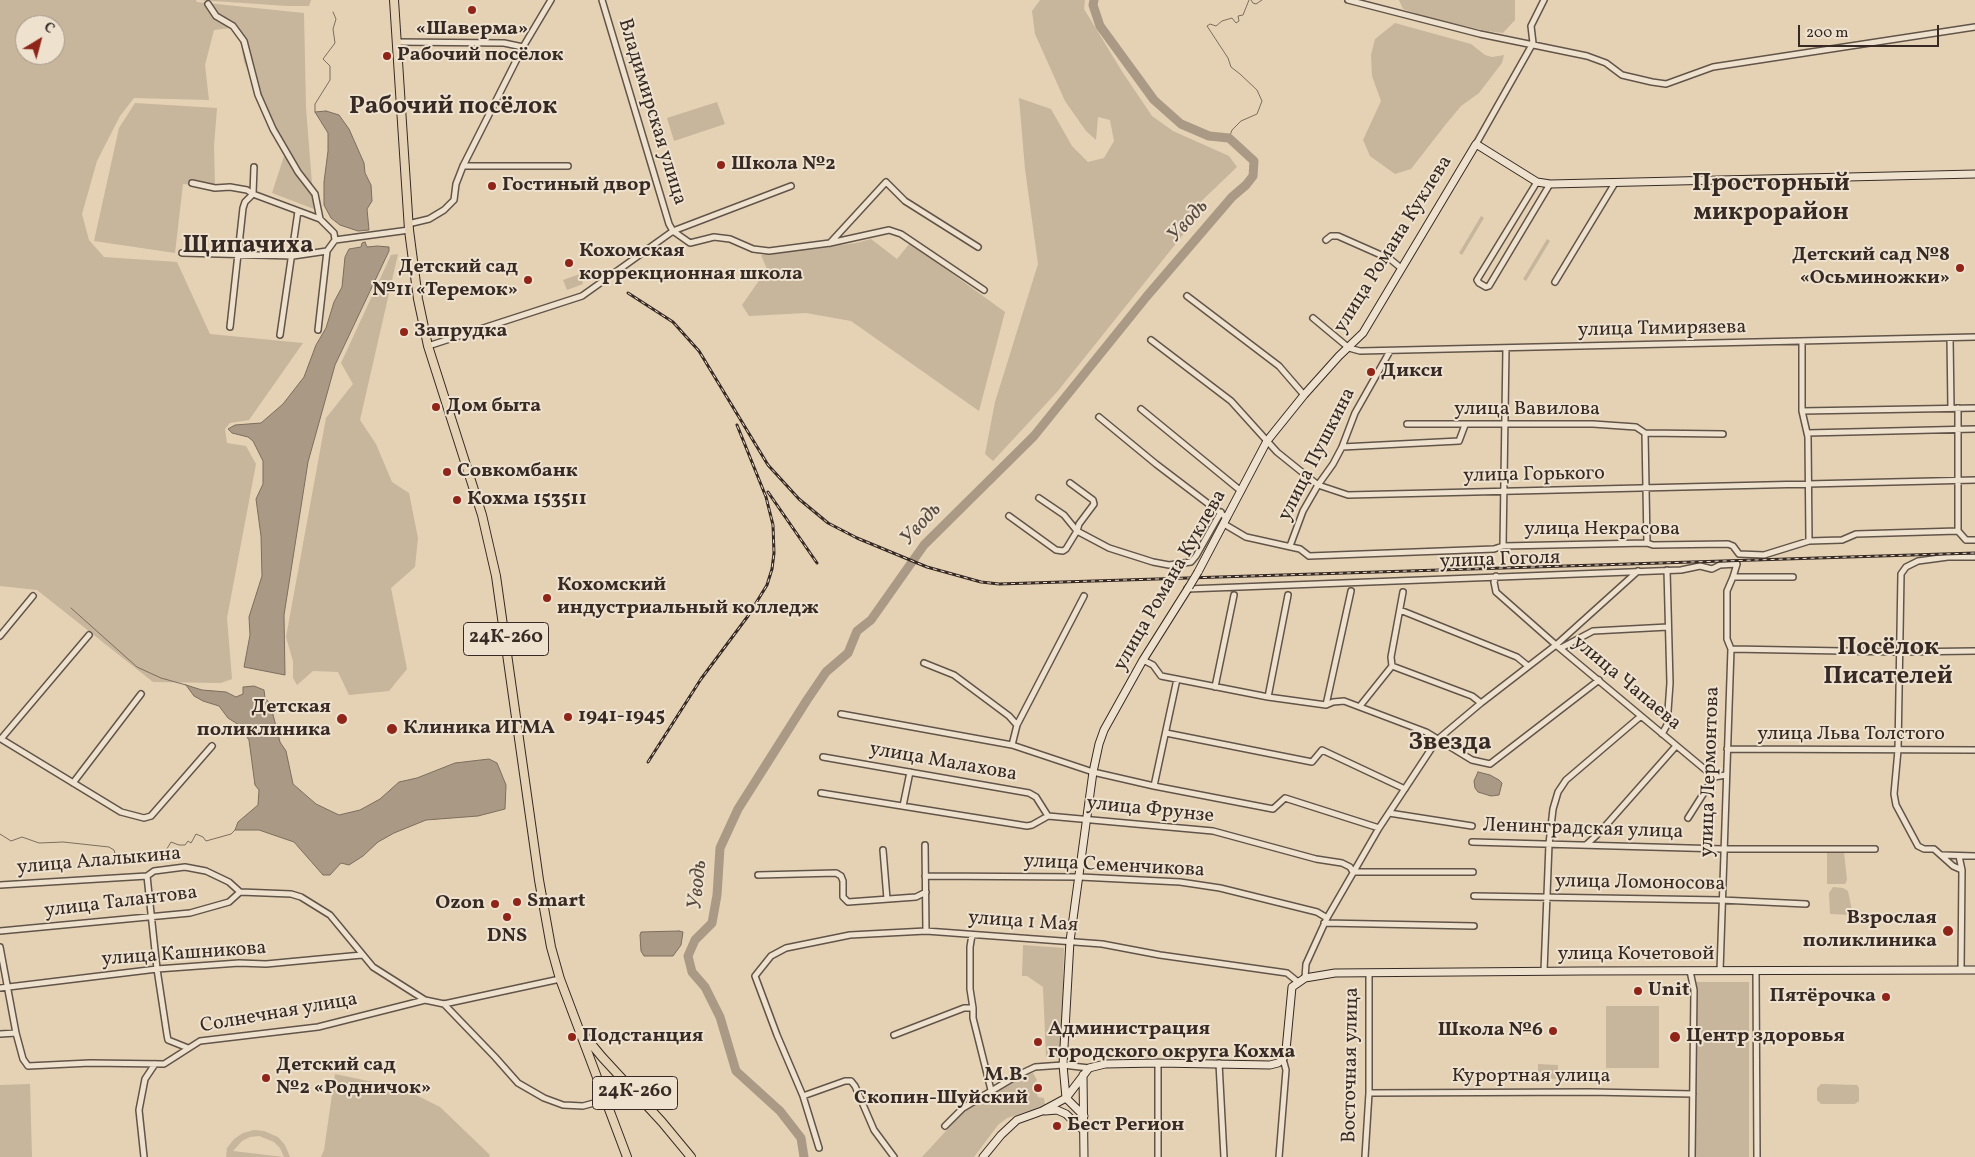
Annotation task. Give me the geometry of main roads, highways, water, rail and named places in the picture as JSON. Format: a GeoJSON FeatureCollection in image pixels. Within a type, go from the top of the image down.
{"type":"FeatureCollection","features":[{"type":"Feature","properties":{"kind":"main road","name":"24К-260"},"geometry":{"type":"LineString","coordinates":[[394,0],[408,227],[418,299],[428,346],[482,516],[490,548],[502,609],[538,880],[560,979],[579,1028],[691,1157]]}},
{"type":"Feature","properties":{"kind":"main road"},"geometry":{"type":"LineString","coordinates":[[579,1028],[627,1157]]}},
{"type":"Feature","properties":{"kind":"main road"},"geometry":{"type":"LineString","coordinates":[[596,1074],[600,1068],[612,1068]]}},
{"type":"Feature","properties":{"kind":"waterway","name":"Уводь"},"geometry":{"type":"LineString","coordinates":[[804,1157],[801,1138],[780,1111],[736,1071],[720,1017],[705,987],[692,972],[688,956],[695,940],[712,923],[717,895],[720,848],[738,809],[807,700],[826,672],[848,653],[857,631],[871,620],[924,545],[1034,436],[1147,296],[1232,197],[1253,176],[1254,161],[1229,138],[1209,136],[1181,124],[1154,100],[1100,26],[1093,5],[1094,0]]}},
{"type":"Feature","properties":{"kind":"waterway"},"geometry":{"type":"LineString","coordinates":[[1229,138],[1232,130],[1241,121],[1257,114],[1262,101],[1257,90],[1231,67],[1228,58],[1207,26],[1210,24],[1216,26],[1222,21],[1232,18],[1236,23],[1239,21],[1238,16],[1243,15],[1249,0]]}},
{"type":"Feature","properties":{"kind":"waterway"},"geometry":{"type":"LineString","coordinates":[[1251,0],[1256,4],[1262,0]]}},
{"type":"Feature","properties":{"kind":"waterway"},"geometry":{"type":"LineString","coordinates":[[315,112],[315,104],[330,80],[330,66],[323,59],[335,43],[333,29],[336,19],[333,12]]}},
{"type":"Feature","properties":{"kind":"waterway"},"geometry":{"type":"LineString","coordinates":[[71,608],[137,667],[161,678],[186,685]]}},
{"type":"Feature","properties":{"kind":"waterway"},"geometry":{"type":"LineString","coordinates":[[0,834],[11,841],[22,837],[39,843],[63,842],[109,847],[114,850],[117,860],[123,863],[136,861],[139,855],[151,851],[156,851],[160,855],[165,852],[171,842],[179,845],[185,845],[188,841],[191,843],[196,834],[203,837],[206,841],[231,834],[235,830]]}},
{"type":"Feature","properties":{"kind":"railway"},"geometry":{"type":"LineString","coordinates":[[628,293],[673,322],[699,351],[768,465],[799,499],[828,523],[857,538],[927,567],[981,582],[999,584],[1975,553]]}},
{"type":"Feature","properties":{"kind":"railway"},"geometry":{"type":"LineString","coordinates":[[648,762],[701,679],[748,616],[767,585],[772,569],[774,553],[773,525],[766,497],[737,425]]}},
{"type":"Feature","properties":{"kind":"railway"},"geometry":{"type":"LineString","coordinates":[[768,492],[817,563]]}},
{"type":"Feature","properties":{"kind":"place","name":"«Шаверма»"},"geometry":{"type":"Point","coordinates":[472,10]}},
{"type":"Feature","properties":{"kind":"place","name":"Рабочий посёлок"},"geometry":{"type":"Point","coordinates":[387,56]}},
{"type":"Feature","properties":{"kind":"place","name":"Школа №2"},"geometry":{"type":"Point","coordinates":[721,165]}},
{"type":"Feature","properties":{"kind":"place","name":"Гостиный двор"},"geometry":{"type":"Point","coordinates":[492,186]}},
{"type":"Feature","properties":{"kind":"place","name":"Кохомская коррекционная школа"},"geometry":{"type":"Point","coordinates":[569,263]}},
{"type":"Feature","properties":{"kind":"place","name":"Детский сад №8 «Осьминожки»"},"geometry":{"type":"Point","coordinates":[1960,268]}},
{"type":"Feature","properties":{"kind":"place","name":"Детский сад №11 «Теремок»"},"geometry":{"type":"Point","coordinates":[528,280]}},
{"type":"Feature","properties":{"kind":"place","name":"Запрудка"},"geometry":{"type":"Point","coordinates":[404,332]}},
{"type":"Feature","properties":{"kind":"place","name":"Дикси"},"geometry":{"type":"Point","coordinates":[1371,372]}},
{"type":"Feature","properties":{"kind":"place","name":"Дом быта"},"geometry":{"type":"Point","coordinates":[436,407]}},
{"type":"Feature","properties":{"kind":"place","name":"Совкомбанк"},"geometry":{"type":"Point","coordinates":[447,472]}},
{"type":"Feature","properties":{"kind":"place","name":"Кохма 153511"},"geometry":{"type":"Point","coordinates":[457,500]}},
{"type":"Feature","properties":{"kind":"place","name":"Кохомский индустриальный колледж"},"geometry":{"type":"Point","coordinates":[547,598]}},
{"type":"Feature","properties":{"kind":"place","name":"1941-1945"},"geometry":{"type":"Point","coordinates":[568,717]}},
{"type":"Feature","properties":{"kind":"place","name":"Детская поликлиника"},"geometry":{"type":"Point","coordinates":[342,719]}},
{"type":"Feature","properties":{"kind":"place","name":"Клиника ИГМА"},"geometry":{"type":"Point","coordinates":[392,729]}},
{"type":"Feature","properties":{"kind":"place","name":"Smart"},"geometry":{"type":"Point","coordinates":[517,902]}},
{"type":"Feature","properties":{"kind":"place","name":"Ozon"},"geometry":{"type":"Point","coordinates":[495,904]}},
{"type":"Feature","properties":{"kind":"place","name":"DNS"},"geometry":{"type":"Point","coordinates":[507,917]}},
{"type":"Feature","properties":{"kind":"place","name":"Взрослая поликлиника"},"geometry":{"type":"Point","coordinates":[1948,931]}},
{"type":"Feature","properties":{"kind":"place","name":"Unit"},"geometry":{"type":"Point","coordinates":[1638,991]}},
{"type":"Feature","properties":{"kind":"place","name":"Пятёрочка"},"geometry":{"type":"Point","coordinates":[1886,997]}},
{"type":"Feature","properties":{"kind":"place","name":"Школа №6"},"geometry":{"type":"Point","coordinates":[1553,1031]}},
{"type":"Feature","properties":{"kind":"place","name":"Подстанция"},"geometry":{"type":"Point","coordinates":[572,1037]}},
{"type":"Feature","properties":{"kind":"place","name":"Центр здоровья"},"geometry":{"type":"Point","coordinates":[1675,1037]}},
{"type":"Feature","properties":{"kind":"place","name":"Администрация городского округа Кохма"},"geometry":{"type":"Point","coordinates":[1038,1042]}},
{"type":"Feature","properties":{"kind":"place","name":"Детский сад №2 «Родничок»"},"geometry":{"type":"Point","coordinates":[266,1078]}},
{"type":"Feature","properties":{"kind":"place","name":"М.В. Скопин-Шуйский"},"geometry":{"type":"Point","coordinates":[1038,1088]}},
{"type":"Feature","properties":{"kind":"place","name":"Бест Регион"},"geometry":{"type":"Point","coordinates":[1057,1126]}},
{"type":"Feature","properties":{"kind":"district","name":"Рабочий посёлок"},"geometry":{"type":"Point","coordinates":[453,108]}},
{"type":"Feature","properties":{"kind":"district","name":"Просторный микрорайон"},"geometry":{"type":"Point","coordinates":[1771,200]}},
{"type":"Feature","properties":{"kind":"district","name":"Щипачиха"},"geometry":{"type":"Point","coordinates":[248,247]}},
{"type":"Feature","properties":{"kind":"district","name":"Посёлок Писателей"},"geometry":{"type":"Point","coordinates":[1888,664]}},
{"type":"Feature","properties":{"kind":"district","name":"Звезда"},"geometry":{"type":"Point","coordinates":[1450,744]}}]}
